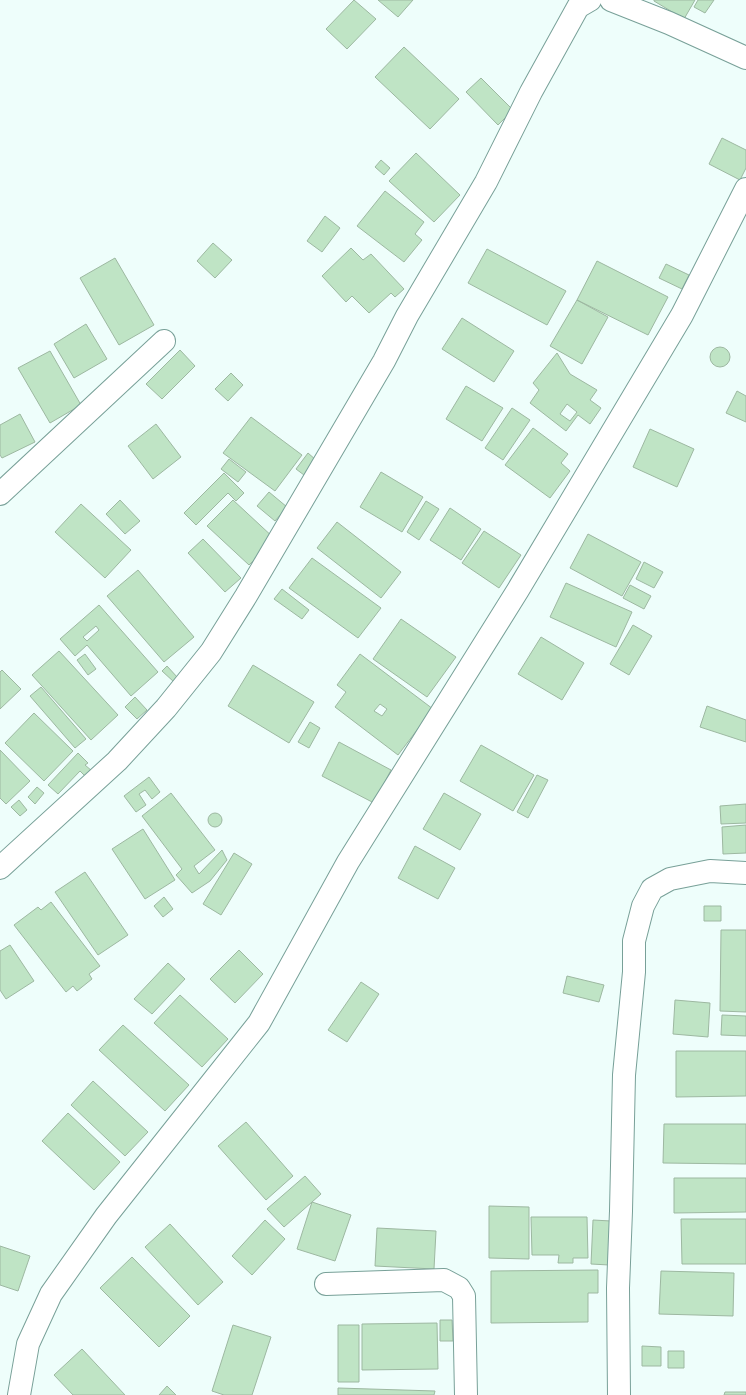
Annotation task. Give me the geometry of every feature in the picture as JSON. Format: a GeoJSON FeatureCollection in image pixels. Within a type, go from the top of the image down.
{"type":"FeatureCollection","features":[{"type":"Feature","properties":{"kind":"street"},"geometry":{"type":"LineString","coordinates":[[0,868],[117,760],[166,708],[211,652],[246,596],[384,361],[407,316],[486,182],[531,92],[578,7],[590,0]]}},
{"type":"Feature","properties":{"kind":"street"},"geometry":{"type":"LineString","coordinates":[[611,0],[669,23],[746,58]]}},
{"type":"Feature","properties":{"kind":"street"},"geometry":{"type":"LineString","coordinates":[[19,1395],[28,1344],[51,1294],[106,1216],[259,1023],[348,862],[518,590],[682,315],[746,188]]}},
{"type":"Feature","properties":{"kind":"street"},"geometry":{"type":"LineString","coordinates":[[0,494],[164,340]]}},
{"type":"Feature","properties":{"kind":"street"},"geometry":{"type":"LineString","coordinates":[[619,1395],[618,1288],[624,1075],[634,972],[634,941],[643,906],[652,889],[670,880],[710,871],[746,873]]}},
{"type":"Feature","properties":{"kind":"street"},"geometry":{"type":"LineString","coordinates":[[326,1284],[444,1280],[460,1288],[464,1296],[466,1395]]}},
{"type":"Feature","properties":{"kind":"building"},"geometry":{"type":"Polygon","coordinates":[[[354,0],[376,19],[347,49],[326,29],[354,0]]]}},
{"type":"Feature","properties":{"kind":"building"},"geometry":{"type":"Polygon","coordinates":[[[378,0],[413,0],[398,17],[378,0]]]}},
{"type":"Feature","properties":{"kind":"building"},"geometry":{"type":"Polygon","coordinates":[[[654,0],[695,0],[684,19],[654,0]]]}},
{"type":"Feature","properties":{"kind":"building"},"geometry":{"type":"Polygon","coordinates":[[[698,0],[714,0],[705,13],[694,7],[698,0]]]}},
{"type":"Feature","properties":{"kind":"building"},"geometry":{"type":"Polygon","coordinates":[[[404,47],[459,99],[430,129],[375,77],[404,47]]]}},
{"type":"Feature","properties":{"kind":"building"},"geometry":{"type":"Polygon","coordinates":[[[481,78],[513,110],[498,125],[466,92],[481,78]]]}},
{"type":"Feature","properties":{"kind":"building"},"geometry":{"type":"Polygon","coordinates":[[[722,138],[746,150],[746,168],[740,180],[709,164],[722,138]]]}},
{"type":"Feature","properties":{"kind":"building"},"geometry":{"type":"Polygon","coordinates":[[[416,153],[460,195],[434,222],[389,181],[416,153]]]}},
{"type":"Feature","properties":{"kind":"building"},"geometry":{"type":"Polygon","coordinates":[[[381,160],[390,168],[384,175],[375,167],[381,160]]]}},
{"type":"Feature","properties":{"kind":"building"},"geometry":{"type":"Polygon","coordinates":[[[385,191],[424,222],[415,234],[422,240],[404,262],[357,226],[385,191]]]}},
{"type":"Feature","properties":{"kind":"building"},"geometry":{"type":"Polygon","coordinates":[[[325,216],[340,228],[322,252],[307,241],[325,216]]]}},
{"type":"Feature","properties":{"kind":"building"},"geometry":{"type":"Polygon","coordinates":[[[213,243],[232,260],[215,278],[197,261],[213,243]]]}},
{"type":"Feature","properties":{"kind":"building"},"geometry":{"type":"Polygon","coordinates":[[[351,248],[363,260],[371,254],[404,289],[395,297],[391,293],[369,313],[352,296],[346,302],[322,276],[351,248]]]}},
{"type":"Feature","properties":{"kind":"building"},"geometry":{"type":"Polygon","coordinates":[[[487,249],[566,291],[547,325],[468,283],[487,249]]]}},
{"type":"Feature","properties":{"kind":"building"},"geometry":{"type":"Polygon","coordinates":[[[115,258],[154,325],[119,345],[80,278],[115,258]]]}},
{"type":"Feature","properties":{"kind":"building"},"geometry":{"type":"Polygon","coordinates":[[[597,261],[668,297],[648,335],[577,300],[597,261]]]}},
{"type":"Feature","properties":{"kind":"building"},"geometry":{"type":"Polygon","coordinates":[[[666,264],[689,275],[682,289],[659,278],[666,264]]]}},
{"type":"Feature","properties":{"kind":"building"},"geometry":{"type":"Polygon","coordinates":[[[577,300],[608,317],[582,364],[550,346],[577,300]]]}},
{"type":"Feature","properties":{"kind":"building"},"geometry":{"type":"Polygon","coordinates":[[[462,318],[514,351],[494,382],[442,349],[462,318]]]}},
{"type":"Feature","properties":{"kind":"building"},"geometry":{"type":"Polygon","coordinates":[[[86,324],[107,359],[74,378],[54,344],[86,324]]]}},
{"type":"Feature","properties":{"kind":"building"},"geometry":{"type":"Polygon","coordinates":[[[720,347],[727,350],[730,357],[727,364],[720,367],[713,364],[710,357],[713,350],[720,347]]]}},
{"type":"Feature","properties":{"kind":"building"},"geometry":{"type":"Polygon","coordinates":[[[180,350],[195,366],[162,399],[146,384],[180,350]]]}},
{"type":"Feature","properties":{"kind":"building"},"geometry":{"type":"Polygon","coordinates":[[[50,351],[81,405],[50,423],[18,368],[50,351]]]}},
{"type":"Feature","properties":{"kind":"building"},"geometry":{"type":"Polygon","coordinates":[[[557,353],[570,374],[597,390],[590,400],[601,408],[590,424],[578,415],[566,431],[530,403],[539,390],[533,383],[557,353]],[[567,404],[560,414],[570,421],[577,412],[567,404]]]}},
{"type":"Feature","properties":{"kind":"building"},"geometry":{"type":"Polygon","coordinates":[[[231,373],[243,385],[228,401],[215,389],[231,373]]]}},
{"type":"Feature","properties":{"kind":"building"},"geometry":{"type":"Polygon","coordinates":[[[466,386],[503,408],[482,441],[446,419],[466,386]]]}},
{"type":"Feature","properties":{"kind":"building"},"geometry":{"type":"Polygon","coordinates":[[[737,391],[746,396],[746,422],[726,413],[737,391]]]}},
{"type":"Feature","properties":{"kind":"building"},"geometry":{"type":"Polygon","coordinates":[[[512,408],[530,420],[503,460],[485,448],[512,408]]]}},
{"type":"Feature","properties":{"kind":"building"},"geometry":{"type":"Polygon","coordinates":[[[20,414],[35,442],[2,458],[0,455],[0,425],[20,414]]]}},
{"type":"Feature","properties":{"kind":"building"},"geometry":{"type":"Polygon","coordinates":[[[251,417],[302,455],[275,491],[223,453],[251,417]]]}},
{"type":"Feature","properties":{"kind":"building"},"geometry":{"type":"Polygon","coordinates":[[[156,424],[181,457],[153,479],[128,446],[156,424]]]}},
{"type":"Feature","properties":{"kind":"building"},"geometry":{"type":"Polygon","coordinates":[[[533,428],[568,454],[561,463],[570,471],[550,498],[505,465],[533,428]]]}},
{"type":"Feature","properties":{"kind":"building"},"geometry":{"type":"Polygon","coordinates":[[[650,429],[694,449],[677,487],[633,467],[650,429]]]}},
{"type":"Feature","properties":{"kind":"building"},"geometry":{"type":"Polygon","coordinates":[[[308,453],[316,460],[304,475],[296,469],[308,453]]]}},
{"type":"Feature","properties":{"kind":"building"},"geometry":{"type":"Polygon","coordinates":[[[229,459],[246,472],[238,482],[221,469],[229,459]]]}},
{"type":"Feature","properties":{"kind":"building"},"geometry":{"type":"Polygon","coordinates":[[[381,472],[423,497],[402,532],[360,507],[381,472]]]}},
{"type":"Feature","properties":{"kind":"building"},"geometry":{"type":"Polygon","coordinates":[[[224,473],[244,493],[236,501],[228,493],[196,525],[184,513],[224,473]]]}},
{"type":"Feature","properties":{"kind":"building"},"geometry":{"type":"Polygon","coordinates":[[[269,492],[287,507],[275,521],[257,506],[269,492]]]}},
{"type":"Feature","properties":{"kind":"building"},"geometry":{"type":"Polygon","coordinates":[[[120,500],[140,521],[125,534],[106,514],[120,500]]]}},
{"type":"Feature","properties":{"kind":"building"},"geometry":{"type":"Polygon","coordinates":[[[233,500],[275,539],[249,565],[207,526],[233,500]]]}},
{"type":"Feature","properties":{"kind":"building"},"geometry":{"type":"Polygon","coordinates":[[[426,501],[439,509],[419,540],[407,532],[426,501]]]}},
{"type":"Feature","properties":{"kind":"building"},"geometry":{"type":"Polygon","coordinates":[[[81,504],[131,550],[105,578],[55,532],[81,504]]]}},
{"type":"Feature","properties":{"kind":"building"},"geometry":{"type":"Polygon","coordinates":[[[450,508],[481,529],[461,560],[430,540],[450,508]]]}},
{"type":"Feature","properties":{"kind":"building"},"geometry":{"type":"Polygon","coordinates":[[[337,522],[401,572],[381,598],[317,548],[337,522]]]}},
{"type":"Feature","properties":{"kind":"building"},"geometry":{"type":"Polygon","coordinates":[[[484,531],[521,555],[499,588],[462,563],[484,531]]]}},
{"type":"Feature","properties":{"kind":"building"},"geometry":{"type":"Polygon","coordinates":[[[588,534],[641,562],[622,596],[570,568],[588,534]]]}},
{"type":"Feature","properties":{"kind":"building"},"geometry":{"type":"Polygon","coordinates":[[[203,539],[241,578],[225,592],[188,553],[203,539]]]}},
{"type":"Feature","properties":{"kind":"building"},"geometry":{"type":"Polygon","coordinates":[[[312,558],[381,608],[358,638],[289,588],[312,558]]]}},
{"type":"Feature","properties":{"kind":"building"},"geometry":{"type":"Polygon","coordinates":[[[644,562],[663,572],[654,588],[636,579],[644,562]]]}},
{"type":"Feature","properties":{"kind":"building"},"geometry":{"type":"Polygon","coordinates":[[[138,570],[194,637],[164,662],[107,596],[138,570]]]}},
{"type":"Feature","properties":{"kind":"building"},"geometry":{"type":"Polygon","coordinates":[[[566,583],[632,612],[616,647],[550,617],[566,583]]]}},
{"type":"Feature","properties":{"kind":"building"},"geometry":{"type":"Polygon","coordinates":[[[630,585],[651,596],[644,609],[623,598],[630,585]]]}},
{"type":"Feature","properties":{"kind":"building"},"geometry":{"type":"Polygon","coordinates":[[[282,589],[309,610],[302,619],[274,599],[282,589]]]}},
{"type":"Feature","properties":{"kind":"building"},"geometry":{"type":"Polygon","coordinates":[[[99,605],[158,672],[131,696],[87,645],[75,656],[60,639],[99,605]],[[96,626],[83,637],[87,641],[99,630],[96,626]]]}},
{"type":"Feature","properties":{"kind":"building"},"geometry":{"type":"Polygon","coordinates":[[[401,619],[456,657],[427,697],[373,659],[401,619]]]}},
{"type":"Feature","properties":{"kind":"building"},"geometry":{"type":"Polygon","coordinates":[[[633,625],[652,636],[629,675],[610,664],[633,625]]]}},
{"type":"Feature","properties":{"kind":"building"},"geometry":{"type":"Polygon","coordinates":[[[541,637],[584,663],[562,700],[518,674],[541,637]]]}},
{"type":"Feature","properties":{"kind":"building"},"geometry":{"type":"Polygon","coordinates":[[[59,651],[118,715],[91,740],[32,675],[59,651]]]}},
{"type":"Feature","properties":{"kind":"building"},"geometry":{"type":"Polygon","coordinates":[[[85,654],[96,669],[88,675],[77,660],[85,654]]]}},
{"type":"Feature","properties":{"kind":"building"},"geometry":{"type":"Polygon","coordinates":[[[360,654],[433,709],[398,755],[335,707],[346,692],[337,685],[360,654]],[[380,704],[374,711],[382,716],[387,709],[380,704]]]}},
{"type":"Feature","properties":{"kind":"building"},"geometry":{"type":"Polygon","coordinates":[[[253,665],[314,702],[289,743],[228,706],[253,665]]]}},
{"type":"Feature","properties":{"kind":"building"},"geometry":{"type":"Polygon","coordinates":[[[167,666],[178,678],[174,682],[162,671],[167,666]]]}},
{"type":"Feature","properties":{"kind":"building"},"geometry":{"type":"Polygon","coordinates":[[[2,670],[21,689],[0,709],[0,672],[2,670]]]}},
{"type":"Feature","properties":{"kind":"building"},"geometry":{"type":"Polygon","coordinates":[[[41,687],[86,739],[75,748],[30,696],[41,687]]]}},
{"type":"Feature","properties":{"kind":"building"},"geometry":{"type":"Polygon","coordinates":[[[135,697],[147,710],[137,719],[125,707],[135,697]]]}},
{"type":"Feature","properties":{"kind":"building"},"geometry":{"type":"Polygon","coordinates":[[[707,706],[746,720],[746,742],[700,727],[707,706]]]}},
{"type":"Feature","properties":{"kind":"building"},"geometry":{"type":"Polygon","coordinates":[[[34,713],[73,751],[44,781],[5,743],[34,713]]]}},
{"type":"Feature","properties":{"kind":"building"},"geometry":{"type":"Polygon","coordinates":[[[310,722],[320,728],[309,748],[298,742],[310,722]]]}},
{"type":"Feature","properties":{"kind":"building"},"geometry":{"type":"Polygon","coordinates":[[[339,742],[391,770],[374,803],[322,776],[339,742]]]}},
{"type":"Feature","properties":{"kind":"building"},"geometry":{"type":"Polygon","coordinates":[[[481,745],[534,775],[513,811],[460,781],[481,745]]]}},
{"type":"Feature","properties":{"kind":"building"},"geometry":{"type":"Polygon","coordinates":[[[0,750],[30,781],[6,804],[0,798],[0,750]]]}},
{"type":"Feature","properties":{"kind":"building"},"geometry":{"type":"Polygon","coordinates":[[[78,753],[88,763],[85,765],[92,771],[86,777],[80,771],[58,794],[48,785],[78,753]]]}},
{"type":"Feature","properties":{"kind":"building"},"geometry":{"type":"Polygon","coordinates":[[[537,775],[548,780],[528,818],[517,812],[537,775]]]}},
{"type":"Feature","properties":{"kind":"building"},"geometry":{"type":"Polygon","coordinates":[[[149,777],[160,792],[152,799],[145,790],[139,794],[146,805],[136,812],[124,796],[149,777]]]}},
{"type":"Feature","properties":{"kind":"building"},"geometry":{"type":"Polygon","coordinates":[[[37,787],[44,793],[35,804],[28,797],[37,787]]]}},
{"type":"Feature","properties":{"kind":"building"},"geometry":{"type":"Polygon","coordinates":[[[171,793],[215,850],[194,866],[199,874],[222,850],[227,860],[210,881],[192,893],[176,875],[182,869],[142,816],[171,793]]]}},
{"type":"Feature","properties":{"kind":"building"},"geometry":{"type":"Polygon","coordinates":[[[444,793],[481,814],[460,850],[423,829],[444,793]]]}},
{"type":"Feature","properties":{"kind":"building"},"geometry":{"type":"Polygon","coordinates":[[[19,800],[27,810],[20,816],[11,807],[19,800]]]}},
{"type":"Feature","properties":{"kind":"building"},"geometry":{"type":"Polygon","coordinates":[[[746,804],[746,823],[721,824],[720,806],[746,804]]]}},
{"type":"Feature","properties":{"kind":"building"},"geometry":{"type":"Polygon","coordinates":[[[215,813],[220,815],[222,820],[220,825],[215,827],[210,825],[208,820],[210,815],[215,813]]]}},
{"type":"Feature","properties":{"kind":"building"},"geometry":{"type":"Polygon","coordinates":[[[746,825],[746,853],[723,854],[722,827],[746,825]]]}},
{"type":"Feature","properties":{"kind":"building"},"geometry":{"type":"Polygon","coordinates":[[[143,829],[175,880],[145,899],[112,849],[143,829]]]}},
{"type":"Feature","properties":{"kind":"building"},"geometry":{"type":"Polygon","coordinates":[[[415,846],[455,868],[438,899],[398,878],[415,846]]]}},
{"type":"Feature","properties":{"kind":"building"},"geometry":{"type":"Polygon","coordinates":[[[234,853],[252,864],[221,915],[203,904],[234,853]]]}},
{"type":"Feature","properties":{"kind":"building"},"geometry":{"type":"Polygon","coordinates":[[[85,872],[128,935],[98,955],[55,892],[85,872]]]}},
{"type":"Feature","properties":{"kind":"building"},"geometry":{"type":"Polygon","coordinates":[[[164,897],[173,909],[163,917],[154,906],[164,897]]]}},
{"type":"Feature","properties":{"kind":"building"},"geometry":{"type":"Polygon","coordinates":[[[51,902],[100,966],[89,974],[92,979],[77,991],[73,986],[66,992],[14,925],[38,907],[41,910],[51,902]]]}},
{"type":"Feature","properties":{"kind":"building"},"geometry":{"type":"Polygon","coordinates":[[[704,906],[721,906],[721,921],[704,921],[704,906]]]}},
{"type":"Feature","properties":{"kind":"building"},"geometry":{"type":"Polygon","coordinates":[[[721,930],[746,930],[746,1012],[720,1011],[721,930]]]}},
{"type":"Feature","properties":{"kind":"building"},"geometry":{"type":"Polygon","coordinates":[[[10,945],[34,981],[6,999],[0,990],[0,951],[10,945]]]}},
{"type":"Feature","properties":{"kind":"building"},"geometry":{"type":"Polygon","coordinates":[[[239,950],[263,974],[235,1003],[210,979],[239,950]]]}},
{"type":"Feature","properties":{"kind":"building"},"geometry":{"type":"Polygon","coordinates":[[[168,963],[185,979],[152,1014],[134,999],[168,963]]]}},
{"type":"Feature","properties":{"kind":"building"},"geometry":{"type":"Polygon","coordinates":[[[567,976],[604,985],[599,1002],[563,993],[567,976]]]}},
{"type":"Feature","properties":{"kind":"building"},"geometry":{"type":"Polygon","coordinates":[[[361,982],[379,994],[347,1042],[328,1030],[361,982]]]}},
{"type":"Feature","properties":{"kind":"building"},"geometry":{"type":"Polygon","coordinates":[[[180,995],[228,1039],[202,1067],[154,1023],[180,995]]]}},
{"type":"Feature","properties":{"kind":"building"},"geometry":{"type":"Polygon","coordinates":[[[675,1000],[710,1003],[708,1037],[673,1034],[675,1000]]]}},
{"type":"Feature","properties":{"kind":"building"},"geometry":{"type":"Polygon","coordinates":[[[722,1015],[746,1016],[746,1036],[721,1035],[722,1015]]]}},
{"type":"Feature","properties":{"kind":"building"},"geometry":{"type":"Polygon","coordinates":[[[123,1025],[189,1085],[165,1111],[99,1050],[123,1025]]]}},
{"type":"Feature","properties":{"kind":"building"},"geometry":{"type":"Polygon","coordinates":[[[676,1051],[746,1051],[746,1096],[676,1097],[676,1051]]]}},
{"type":"Feature","properties":{"kind":"building"},"geometry":{"type":"Polygon","coordinates":[[[93,1081],[148,1132],[125,1156],[71,1105],[93,1081]]]}},
{"type":"Feature","properties":{"kind":"building"},"geometry":{"type":"Polygon","coordinates":[[[68,1113],[120,1162],[94,1190],[42,1141],[68,1113]]]}},
{"type":"Feature","properties":{"kind":"building"},"geometry":{"type":"Polygon","coordinates":[[[246,1122],[293,1176],[266,1200],[218,1146],[246,1122]]]}},
{"type":"Feature","properties":{"kind":"building"},"geometry":{"type":"Polygon","coordinates":[[[664,1124],[746,1124],[746,1164],[663,1163],[664,1124]]]}},
{"type":"Feature","properties":{"kind":"building"},"geometry":{"type":"Polygon","coordinates":[[[305,1176],[321,1194],[284,1227],[267,1209],[305,1176]]]}},
{"type":"Feature","properties":{"kind":"building"},"geometry":{"type":"Polygon","coordinates":[[[674,1178],[746,1178],[746,1212],[674,1213],[674,1178]]]}},
{"type":"Feature","properties":{"kind":"building"},"geometry":{"type":"Polygon","coordinates":[[[312,1202],[351,1215],[335,1261],[297,1249],[312,1202]]]}},
{"type":"Feature","properties":{"kind":"building"},"geometry":{"type":"Polygon","coordinates":[[[489,1206],[529,1207],[529,1259],[489,1258],[489,1206]]]}},
{"type":"Feature","properties":{"kind":"building"},"geometry":{"type":"Polygon","coordinates":[[[531,1217],[587,1217],[588,1258],[573,1258],[573,1263],[558,1263],[559,1255],[532,1255],[531,1217]]]}},
{"type":"Feature","properties":{"kind":"building"},"geometry":{"type":"Polygon","coordinates":[[[681,1219],[746,1219],[746,1264],[682,1264],[681,1219]]]}},
{"type":"Feature","properties":{"kind":"building"},"geometry":{"type":"Polygon","coordinates":[[[265,1220],[285,1239],[252,1275],[232,1256],[265,1220]]]}},
{"type":"Feature","properties":{"kind":"building"},"geometry":{"type":"Polygon","coordinates":[[[593,1220],[611,1221],[609,1265],[591,1264],[593,1220]]]}},
{"type":"Feature","properties":{"kind":"building"},"geometry":{"type":"Polygon","coordinates":[[[170,1224],[223,1282],[198,1305],[145,1247],[170,1224]]]}},
{"type":"Feature","properties":{"kind":"building"},"geometry":{"type":"Polygon","coordinates":[[[377,1228],[436,1231],[434,1269],[375,1266],[377,1228]]]}},
{"type":"Feature","properties":{"kind":"building"},"geometry":{"type":"Polygon","coordinates":[[[0,1246],[30,1256],[18,1291],[0,1285],[0,1246]]]}},
{"type":"Feature","properties":{"kind":"building"},"geometry":{"type":"Polygon","coordinates":[[[132,1257],[190,1316],[159,1347],[100,1288],[132,1257]]]}},
{"type":"Feature","properties":{"kind":"building"},"geometry":{"type":"Polygon","coordinates":[[[598,1270],[598,1293],[588,1293],[588,1322],[491,1323],[491,1271],[598,1270]]]}},
{"type":"Feature","properties":{"kind":"building"},"geometry":{"type":"Polygon","coordinates":[[[661,1271],[734,1273],[733,1316],[659,1314],[661,1271]]]}},
{"type":"Feature","properties":{"kind":"building"},"geometry":{"type":"Polygon","coordinates":[[[440,1320],[452,1320],[453,1341],[440,1341],[440,1320]]]}},
{"type":"Feature","properties":{"kind":"building"},"geometry":{"type":"Polygon","coordinates":[[[437,1323],[438,1369],[362,1370],[362,1324],[437,1323]]]}},
{"type":"Feature","properties":{"kind":"building"},"geometry":{"type":"Polygon","coordinates":[[[233,1325],[271,1337],[252,1395],[224,1395],[212,1391],[233,1325]]]}},
{"type":"Feature","properties":{"kind":"building"},"geometry":{"type":"Polygon","coordinates":[[[338,1325],[359,1325],[359,1382],[338,1382],[338,1325]]]}},
{"type":"Feature","properties":{"kind":"building"},"geometry":{"type":"Polygon","coordinates":[[[642,1346],[661,1347],[661,1366],[642,1366],[642,1346]]]}},
{"type":"Feature","properties":{"kind":"building"},"geometry":{"type":"Polygon","coordinates":[[[82,1349],[125,1395],[73,1395],[54,1375],[82,1349]]]}},
{"type":"Feature","properties":{"kind":"building"},"geometry":{"type":"Polygon","coordinates":[[[668,1351],[684,1351],[684,1368],[668,1368],[668,1351]]]}},
{"type":"Feature","properties":{"kind":"building"},"geometry":{"type":"Polygon","coordinates":[[[167,1386],[176,1395],[159,1395],[167,1386]]]}},
{"type":"Feature","properties":{"kind":"building"},"geometry":{"type":"Polygon","coordinates":[[[338,1388],[435,1391],[434,1395],[338,1395],[338,1388]]]}},
{"type":"Feature","properties":{"kind":"building"},"geometry":{"type":"Polygon","coordinates":[[[725,1392],[746,1392],[746,1395],[724,1395],[725,1392]]]}}]}
